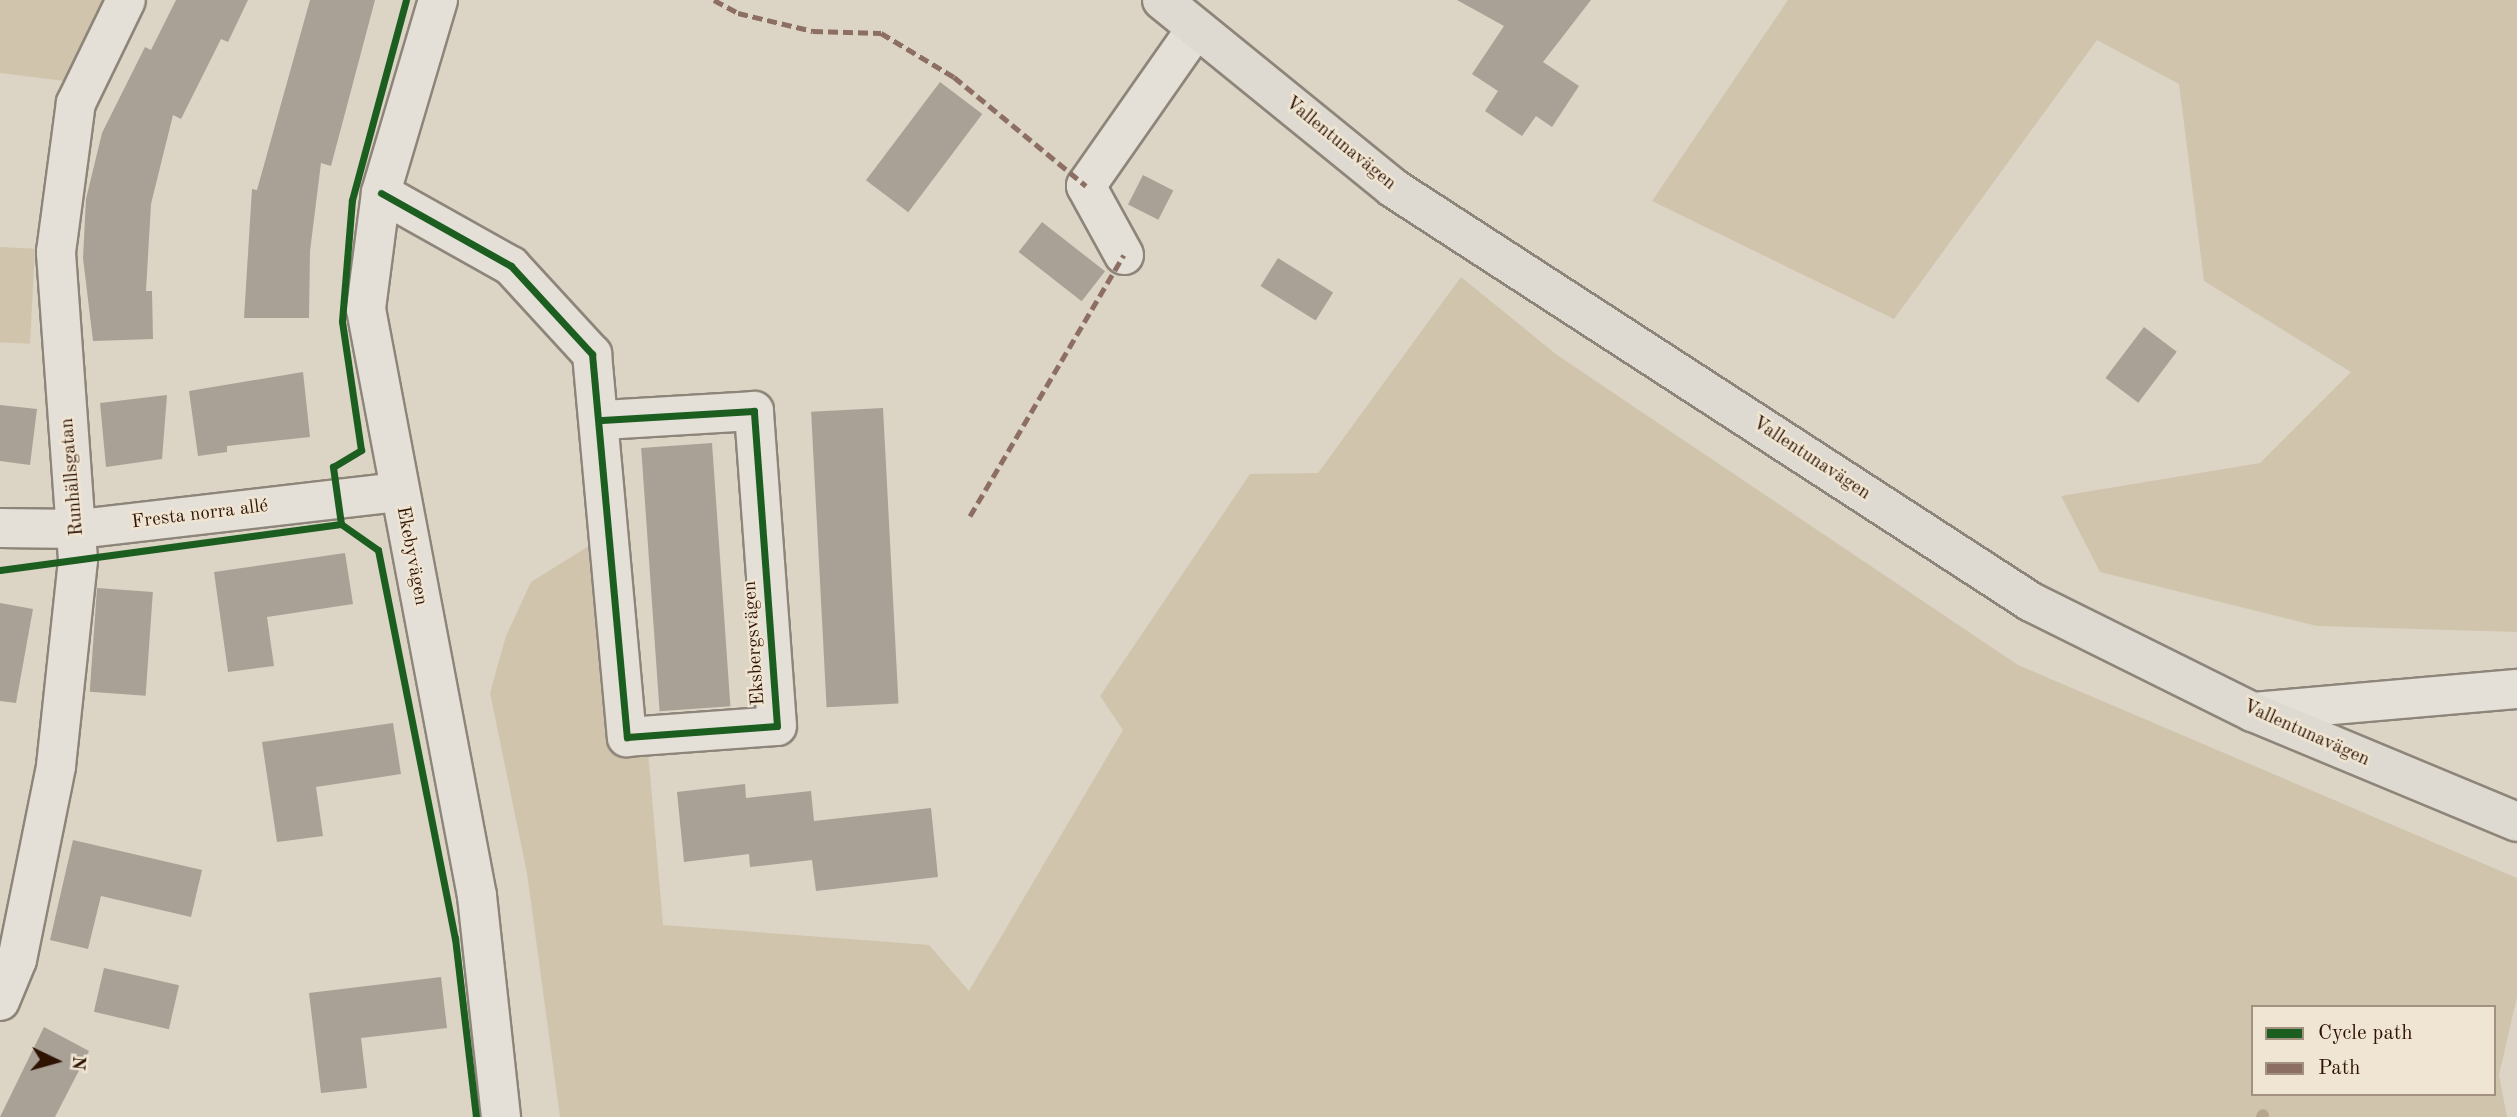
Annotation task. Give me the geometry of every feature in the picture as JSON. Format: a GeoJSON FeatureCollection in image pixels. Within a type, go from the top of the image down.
{"type":"FeatureCollection","features":[{"type":"Feature","properties":{"kind":"main road","name":"Vallentunavägen"},"geometry":{"type":"LineString","coordinates":[[1162,0],[1393,188],[2031,602],[2253,712],[2517,822]]}},
{"type":"Feature","properties":{"kind":"street","name":"Runhällsgatan"},"geometry":{"type":"LineString","coordinates":[[0,1001],[17,960],[56,766],[79,529],[56,253],[76,103],[126,0]]}},
{"type":"Feature","properties":{"kind":"street","name":"Ekebyvägen"},"geometry":{"type":"LineString","coordinates":[[438,0],[381,193],[366,309],[477,895],[501,1117]]}},
{"type":"Feature","properties":{"kind":"street"},"geometry":{"type":"LineString","coordinates":[[1124,256],[1086,186],[1196,29]]}},
{"type":"Feature","properties":{"kind":"street","name":"Eksbergsvägen"},"geometry":{"type":"LineString","coordinates":[[381,193],[511,266],[592,354],[601,420],[627,737],[777,726],[754,411],[601,420]]}},
{"type":"Feature","properties":{"kind":"street","name":"Fresta norra allé"},"geometry":{"type":"LineString","coordinates":[[0,528],[79,529],[399,492]]}},
{"type":"Feature","properties":{"kind":"street"},"geometry":{"type":"LineString","coordinates":[[2253,712],[2484,696],[2517,689]]}},
{"type":"Feature","properties":{"kind":"shaded area"},"geometry":{"type":"Polygon","coordinates":[[[0,0],[116,0],[65,81],[0,73],[0,0]]]}},
{"type":"Feature","properties":{"kind":"shaded area"},"geometry":{"type":"Polygon","coordinates":[[[1788,0],[2517,0],[2517,632],[2317,626],[2100,572],[2061,496],[2260,463],[2351,372],[2204,281],[2179,84],[2097,40],[1894,319],[1652,201],[1788,0]]]}},
{"type":"Feature","properties":{"kind":"shaded area"},"geometry":{"type":"Polygon","coordinates":[[[0,247],[35,249],[30,344],[0,342],[0,247]]]}},
{"type":"Feature","properties":{"kind":"shaded area"},"geometry":{"type":"Polygon","coordinates":[[[1461,277],[1557,355],[2018,665],[2517,878],[2517,997],[2499,1075],[2507,1117],[560,1117],[527,873],[490,693],[506,636],[531,582],[592,544],[613,753],[648,751],[663,925],[929,945],[969,991],[1123,730],[1100,696],[1250,474],[1318,473],[1461,277]]]}},
{"type":"Feature","properties":{"kind":"building"},"geometry":{"type":"Polygon","coordinates":[[[176,0],[248,0],[228,42],[221,39],[181,119],[173,115],[151,204],[146,291],[152,291],[153,339],[93,341],[83,258],[86,199],[102,133],[145,47],[151,50],[176,0]]]}},
{"type":"Feature","properties":{"kind":"building"},"geometry":{"type":"Polygon","coordinates":[[[310,0],[375,0],[331,166],[321,163],[310,251],[309,318],[244,318],[252,189],[257,190],[310,0]]]}},
{"type":"Feature","properties":{"kind":"building"},"geometry":{"type":"Polygon","coordinates":[[[1457,0],[1591,0],[1543,62],[1579,86],[1552,127],[1536,116],[1522,136],[1485,111],[1498,91],[1472,74],[1504,26],[1457,0]]]}},
{"type":"Feature","properties":{"kind":"building"},"geometry":{"type":"Polygon","coordinates":[[[940,82],[982,114],[908,212],[866,180],[940,82]]]}},
{"type":"Feature","properties":{"kind":"building"},"geometry":{"type":"Polygon","coordinates":[[[1143,175],[1173,190],[1158,220],[1128,204],[1143,175]]]}},
{"type":"Feature","properties":{"kind":"building"},"geometry":{"type":"Polygon","coordinates":[[[1042,222],[1105,271],[1082,301],[1019,252],[1042,222]]]}},
{"type":"Feature","properties":{"kind":"building"},"geometry":{"type":"Polygon","coordinates":[[[1278,258],[1333,292],[1316,320],[1261,286],[1278,258]]]}},
{"type":"Feature","properties":{"kind":"building"},"geometry":{"type":"Polygon","coordinates":[[[2144,327],[2177,352],[2138,403],[2105,378],[2144,327]]]}},
{"type":"Feature","properties":{"kind":"building"},"geometry":{"type":"Polygon","coordinates":[[[303,372],[310,437],[227,446],[227,452],[198,456],[189,391],[303,372]]]}},
{"type":"Feature","properties":{"kind":"building"},"geometry":{"type":"Polygon","coordinates":[[[167,395],[162,459],[106,467],[100,403],[167,395]]]}},
{"type":"Feature","properties":{"kind":"building"},"geometry":{"type":"Polygon","coordinates":[[[0,405],[37,409],[30,465],[0,461],[0,405]]]}},
{"type":"Feature","properties":{"kind":"building"},"geometry":{"type":"Polygon","coordinates":[[[883,408],[898,704],[827,707],[811,412],[883,408]]]}},
{"type":"Feature","properties":{"kind":"building"},"geometry":{"type":"Polygon","coordinates":[[[712,443],[730,706],[660,711],[641,448],[712,443]]]}},
{"type":"Feature","properties":{"kind":"building"},"geometry":{"type":"Polygon","coordinates":[[[345,553],[353,604],[267,617],[274,666],[228,672],[214,572],[345,553]]]}},
{"type":"Feature","properties":{"kind":"building"},"geometry":{"type":"Polygon","coordinates":[[[97,588],[153,592],[146,696],[90,692],[97,588]]]}},
{"type":"Feature","properties":{"kind":"building"},"geometry":{"type":"Polygon","coordinates":[[[0,603],[33,609],[16,703],[0,701],[0,603]]]}},
{"type":"Feature","properties":{"kind":"building"},"geometry":{"type":"Polygon","coordinates":[[[393,723],[401,774],[316,787],[323,836],[277,842],[262,742],[393,723]]]}},
{"type":"Feature","properties":{"kind":"building"},"geometry":{"type":"Polygon","coordinates":[[[745,784],[746,798],[811,791],[814,821],[931,808],[938,877],[816,891],[812,860],[750,867],[749,854],[684,862],[677,792],[745,784]]]}},
{"type":"Feature","properties":{"kind":"building"},"geometry":{"type":"Polygon","coordinates":[[[73,840],[202,870],[191,917],[101,896],[88,949],[50,940],[73,840]]]}},
{"type":"Feature","properties":{"kind":"building"},"geometry":{"type":"Polygon","coordinates":[[[104,968],[179,985],[169,1029],[94,1012],[104,968]]]}},
{"type":"Feature","properties":{"kind":"building"},"geometry":{"type":"Polygon","coordinates":[[[441,977],[447,1028],[361,1038],[367,1088],[321,1093],[309,993],[441,977]]]}},
{"type":"Feature","properties":{"kind":"building"},"geometry":{"type":"Polygon","coordinates":[[[44,1027],[89,1051],[55,1117],[0,1117],[44,1027]]]}},
{"type":"Feature","properties":{"kind":"marked path"},"geometry":{"type":"LineString","coordinates":[[714,0],[738,13],[813,31],[881,33],[954,77],[1086,186]]}},
{"type":"Feature","properties":{"kind":"marked path"},"geometry":{"type":"LineString","coordinates":[[970,516],[1124,255]]}},
{"type":"Feature","properties":{"kind":"cycle path"},"geometry":{"type":"LineString","coordinates":[[341,524],[333,467],[361,450],[342,321],[352,200],[406,0]]}},
{"type":"Feature","properties":{"kind":"cycle path"},"geometry":{"type":"LineString","coordinates":[[381,193],[511,266],[592,354],[627,737],[777,726],[754,411],[601,420]]}},
{"type":"Feature","properties":{"kind":"cycle path"},"geometry":{"type":"LineString","coordinates":[[0,570],[341,524],[378,550],[455,938],[476,1117]]}}]}
